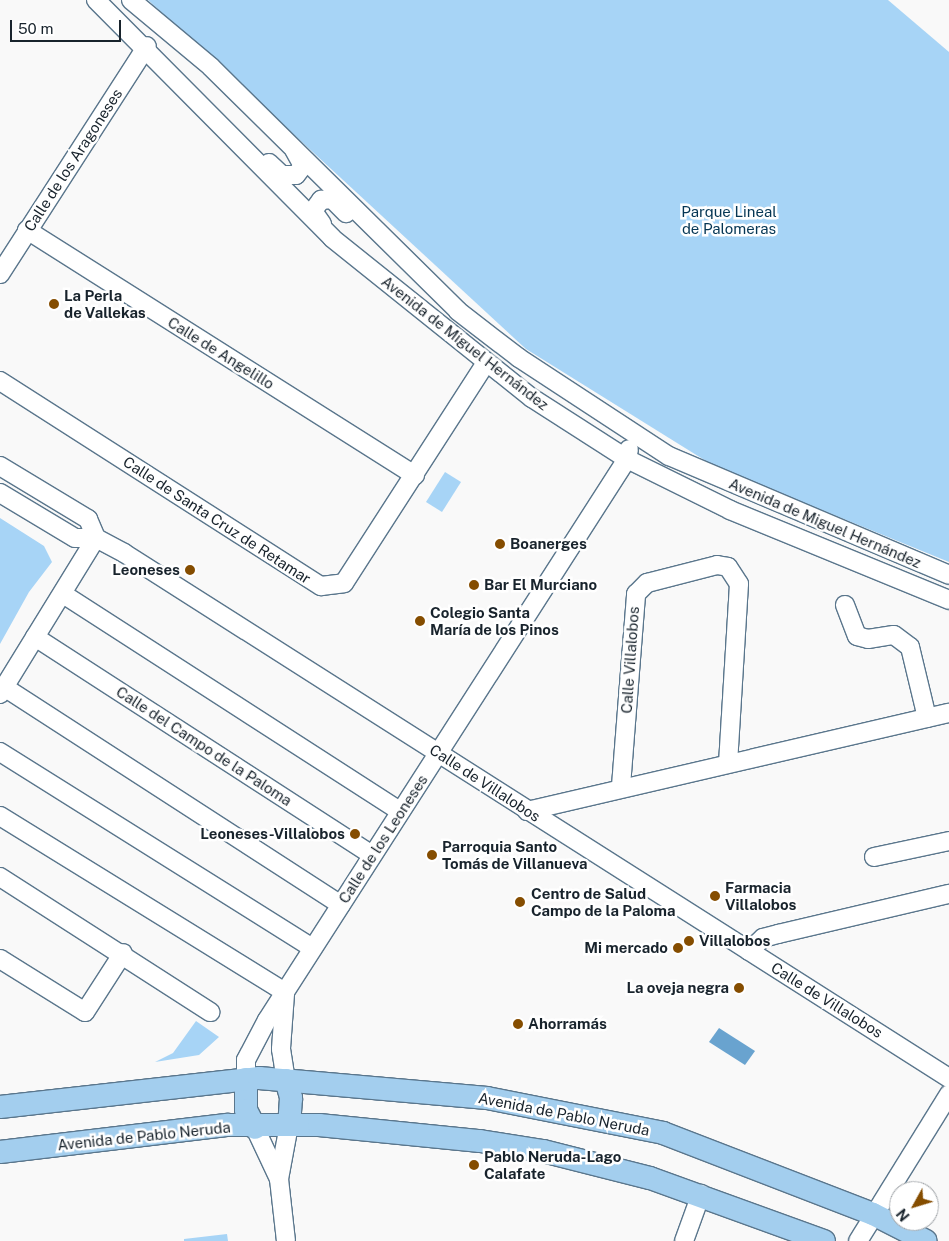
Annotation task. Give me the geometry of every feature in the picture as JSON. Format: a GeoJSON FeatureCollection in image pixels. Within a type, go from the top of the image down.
{"type":"FeatureCollection","features":[{"type":"Feature","properties":{"kind":"main road","name":"Avenida de Pablo Neruda"},"geometry":{"type":"LineString","coordinates":[[246,1079],[286,1080],[487,1098],[663,1133],[873,1214],[926,1241]]}},
{"type":"Feature","properties":{"kind":"main road"},"geometry":{"type":"LineString","coordinates":[[0,1107],[246,1079],[246,1110],[255,1128]]}},
{"type":"Feature","properties":{"kind":"main road"},"geometry":{"type":"LineString","coordinates":[[286,1080],[291,1098],[289,1125]]}},
{"type":"Feature","properties":{"kind":"main road","name":"Avenida de Pablo Neruda"},"geometry":{"type":"LineString","coordinates":[[0,1152],[228,1125],[255,1128],[289,1125],[471,1140],[543,1151],[701,1194],[824,1241]]}},
{"type":"Feature","properties":{"kind":"street","name":"Avenida de Miguel Hernández"},"geometry":{"type":"LineString","coordinates":[[96,0],[147,46],[332,238],[486,363],[627,459],[730,510],[949,600]]}},
{"type":"Feature","properties":{"kind":"street","name":"Avenida de Miguel Hernández"},"geometry":{"type":"LineString","coordinates":[[131,0],[211,68],[458,311],[622,428],[669,456],[756,496],[949,575]]}},
{"type":"Feature","properties":{"kind":"street","name":"Calle de los Aragoneses"},"geometry":{"type":"LineString","coordinates":[[0,274],[147,46]]}},
{"type":"Feature","properties":{"kind":"street","name":"Avenida de Miguel Hernández"},"geometry":{"type":"LineString","coordinates":[[224,128],[288,177],[299,173],[303,166],[291,145]]}},
{"type":"Feature","properties":{"kind":"street","name":"Avenida de Miguel Hernández"},"geometry":{"type":"LineString","coordinates":[[332,238],[312,211],[326,198],[398,252]]}},
{"type":"Feature","properties":{"kind":"street","name":"Calle de Angelillo"},"geometry":{"type":"LineString","coordinates":[[27,230],[415,475]]}},
{"type":"Feature","properties":{"kind":"street","name":"Calle de Santa Cruz de Retamar"},"geometry":{"type":"LineString","coordinates":[[0,381],[321,586],[344,583],[486,363]]}},
{"type":"Feature","properties":{"kind":"street"},"geometry":{"type":"LineString","coordinates":[[622,428],[630,446],[627,459]]}},
{"type":"Feature","properties":{"kind":"street","name":"Calle de los Leoneses"},"geometry":{"type":"LineString","coordinates":[[246,1079],[246,1060],[285,992],[627,459]]}},
{"type":"Feature","properties":{"kind":"street"},"geometry":{"type":"LineString","coordinates":[[0,466],[88,519],[96,538]]}},
{"type":"Feature","properties":{"kind":"street"},"geometry":{"type":"LineString","coordinates":[[0,493],[75,538],[96,538]]}},
{"type":"Feature","properties":{"kind":"street"},"geometry":{"type":"LineString","coordinates":[[96,538],[2,690],[341,905]]}},
{"type":"Feature","properties":{"kind":"street","name":"Calle de Villalobos"},"geometry":{"type":"LineString","coordinates":[[96,538],[949,1077]]}},
{"type":"Feature","properties":{"kind":"street","name":"Calle Villalobos"},"geometry":{"type":"LineString","coordinates":[[621,786],[636,594],[647,582],[718,565],[728,567],[739,584],[728,763]]}},
{"type":"Feature","properties":{"kind":"street"},"geometry":{"type":"LineString","coordinates":[[63,594],[400,811]]}},
{"type":"Feature","properties":{"kind":"street"},"geometry":{"type":"LineString","coordinates":[[845,605],[858,636],[868,639],[894,635],[910,647],[927,718]]}},
{"type":"Feature","properties":{"kind":"street","name":"Calle del Campo de la Paloma"},"geometry":{"type":"LineString","coordinates":[[35,637],[372,855]]}},
{"type":"Feature","properties":{"kind":"street"},"geometry":{"type":"LineString","coordinates":[[527,811],[621,786],[949,713]]}},
{"type":"Feature","properties":{"kind":"street"},"geometry":{"type":"LineString","coordinates":[[0,752],[313,948]]}},
{"type":"Feature","properties":{"kind":"street"},"geometry":{"type":"LineString","coordinates":[[0,816],[285,992]]}},
{"type":"Feature","properties":{"kind":"street"},"geometry":{"type":"LineString","coordinates":[[874,858],[949,841]]}},
{"type":"Feature","properties":{"kind":"street"},"geometry":{"type":"LineString","coordinates":[[0,876],[123,953],[210,1012]]}},
{"type":"Feature","properties":{"kind":"street"},"geometry":{"type":"LineString","coordinates":[[749,951],[763,938],[949,894]]}},
{"type":"Feature","properties":{"kind":"street"},"geometry":{"type":"LineString","coordinates":[[0,959],[85,1012],[123,953]]}},
{"type":"Feature","properties":{"kind":"street","name":"Calle de los Leoneses"},"geometry":{"type":"LineString","coordinates":[[285,992],[281,1049],[286,1080]]}},
{"type":"Feature","properties":{"kind":"street"},"geometry":{"type":"LineString","coordinates":[[858,1241],[949,1094]]}},
{"type":"Feature","properties":{"kind":"street"},"geometry":{"type":"LineString","coordinates":[[286,1241],[279,1179],[289,1125]]}},
{"type":"Feature","properties":{"kind":"street"},"geometry":{"type":"LineString","coordinates":[[255,1128],[279,1179]]}},
{"type":"Feature","properties":{"kind":"street"},"geometry":{"type":"LineString","coordinates":[[684,1241],[701,1194]]}},
{"type":"Feature","properties":{"kind":"green space","name":"Parque Lineal de Palomeras"},"geometry":{"type":"Polygon","coordinates":[[[148,0],[888,0],[949,52],[949,562],[714,466],[526,349],[148,0]]]}},
{"type":"Feature","properties":{"kind":"green space"},"geometry":{"type":"Polygon","coordinates":[[[445,472],[461,482],[442,512],[426,502],[445,472]]]}},
{"type":"Feature","properties":{"kind":"green space"},"geometry":{"type":"Polygon","coordinates":[[[0,518],[44,546],[52,562],[29,592],[0,644],[0,518]]]}},
{"type":"Feature","properties":{"kind":"green space"},"geometry":{"type":"Polygon","coordinates":[[[196,1021],[219,1037],[199,1055],[155,1062],[173,1053],[196,1021]]]}},
{"type":"Feature","properties":{"kind":"green space"},"geometry":{"type":"Polygon","coordinates":[[[227,1234],[228,1241],[184,1241],[184,1239],[227,1234]]]}},
{"type":"Feature","properties":{"kind":"shaded area"},"geometry":{"type":"Polygon","coordinates":[[[719,1028],[755,1051],[745,1065],[709,1042],[719,1028]]]}},
{"type":"Feature","properties":{"kind":"place","name":"La Perla de Vallekas"},"geometry":{"type":"Point","coordinates":[54,304]}},
{"type":"Feature","properties":{"kind":"place","name":"Boanerges"},"geometry":{"type":"Point","coordinates":[500,544]}},
{"type":"Feature","properties":{"kind":"place","name":"Leoneses"},"geometry":{"type":"Point","coordinates":[190,570]}},
{"type":"Feature","properties":{"kind":"place","name":"Bar El Murciano"},"geometry":{"type":"Point","coordinates":[474,585]}},
{"type":"Feature","properties":{"kind":"place","name":"Colegio Santa María de los Pinos"},"geometry":{"type":"Point","coordinates":[420,621]}},
{"type":"Feature","properties":{"kind":"place","name":"Leoneses-Villalobos"},"geometry":{"type":"Point","coordinates":[355,834]}},
{"type":"Feature","properties":{"kind":"place","name":"Parroquia Santo Tomás de Villanueva"},"geometry":{"type":"Point","coordinates":[432,855]}},
{"type":"Feature","properties":{"kind":"place","name":"Farmacia Villalobos"},"geometry":{"type":"Point","coordinates":[715,896]}},
{"type":"Feature","properties":{"kind":"place","name":"Centro de Salud Campo de la Paloma"},"geometry":{"type":"Point","coordinates":[520,902]}},
{"type":"Feature","properties":{"kind":"place","name":"Villalobos"},"geometry":{"type":"Point","coordinates":[689,941]}},
{"type":"Feature","properties":{"kind":"place","name":"Mi mercado"},"geometry":{"type":"Point","coordinates":[678,948]}},
{"type":"Feature","properties":{"kind":"place","name":"La oveja negra"},"geometry":{"type":"Point","coordinates":[739,988]}},
{"type":"Feature","properties":{"kind":"place","name":"Ahorramás"},"geometry":{"type":"Point","coordinates":[518,1024]}},
{"type":"Feature","properties":{"kind":"place","name":"Pablo Neruda-Lago Calafate"},"geometry":{"type":"Point","coordinates":[474,1165]}}]}
